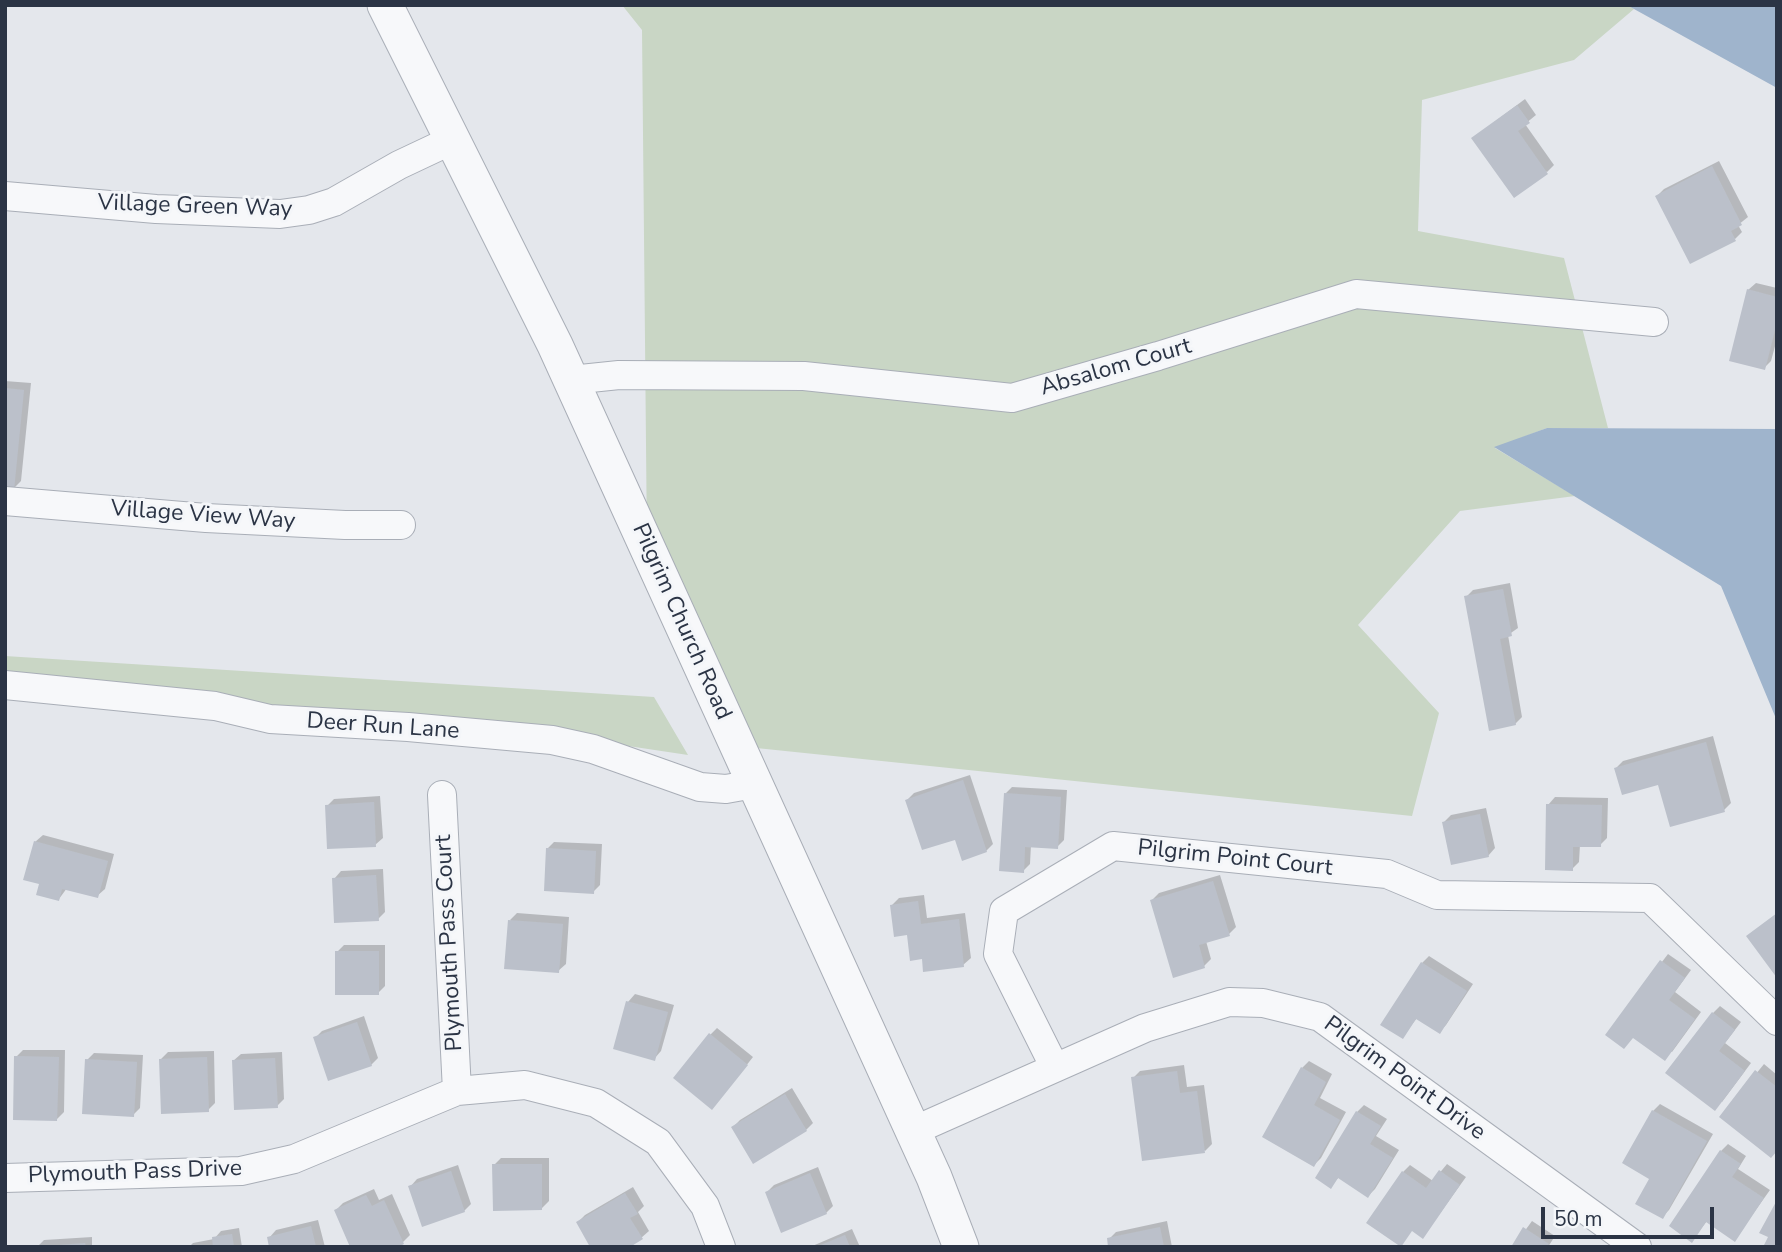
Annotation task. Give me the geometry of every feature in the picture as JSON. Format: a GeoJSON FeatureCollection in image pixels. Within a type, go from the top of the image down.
{"type":"FeatureCollection","features":[{"type":"Feature","properties":{"kind":"street","name":"Pilgrim Church Road"},"geometry":{"type":"LineString","coordinates":[[387,6],[571,380],[934,1177],[961,1247]]}},
{"type":"Feature","properties":{"kind":"street","name":"Village Green Way"},"geometry":{"type":"LineString","coordinates":[[5,196],[156,209],[280,214],[309,210],[334,202],[398,164],[452,140]]}},
{"type":"Feature","properties":{"kind":"street","name":"Absalom Court"},"geometry":{"type":"LineString","coordinates":[[571,380],[619,375],[804,376],[1012,398],[1356,294],[1654,322]]}},
{"type":"Feature","properties":{"kind":"street","name":"Village View Way"},"geometry":{"type":"LineString","coordinates":[[5,501],[206,518],[401,525]]}},
{"type":"Feature","properties":{"kind":"street","name":"Deer Run Lane"},"geometry":{"type":"LineString","coordinates":[[5,685],[215,706],[270,719],[408,727],[552,740],[593,749],[700,787],[726,789],[754,784]]}},
{"type":"Feature","properties":{"kind":"street","name":"Plymouth Pass Court"},"geometry":{"type":"LineString","coordinates":[[442,795],[457,1091]]}},
{"type":"Feature","properties":{"kind":"street","name":"Pilgrim Point Court"},"geometry":{"type":"LineString","coordinates":[[1055,1068],[998,954],[1004,911],[1113,846],[1387,874],[1437,895],[1650,898],[1777,1021]]}},
{"type":"Feature","properties":{"kind":"street","name":"Pilgrim Point Drive"},"geometry":{"type":"LineString","coordinates":[[913,1131],[1145,1028],[1229,1002],[1263,1003],[1320,1017],[1637,1247]]}},
{"type":"Feature","properties":{"kind":"street","name":"Plymouth Pass Drive"},"geometry":{"type":"LineString","coordinates":[[5,1178],[241,1171],[295,1159],[457,1091],[525,1085],[596,1103],[658,1142],[705,1206],[722,1247]]}},
{"type":"Feature","properties":{"kind":"green space"},"geometry":{"type":"Polygon","coordinates":[[[622,5],[1629,5],[1634,9],[1574,60],[1422,100],[1418,231],[1564,258],[1608,428],[1547,428],[1495,448],[1575,496],[1460,511],[1358,625],[1439,713],[1412,816],[737,746],[647,547],[642,30],[622,5]]]}},
{"type":"Feature","properties":{"kind":"green space"},"geometry":{"type":"Polygon","coordinates":[[[5,656],[654,697],[688,755],[455,720],[5,699],[5,656]]]}},
{"type":"Feature","properties":{"kind":"water"},"geometry":{"type":"Polygon","coordinates":[[[1627,5],[1777,5],[1777,88],[1634,9],[1627,5]]]}},
{"type":"Feature","properties":{"kind":"water"},"geometry":{"type":"Polygon","coordinates":[[[1547,428],[1777,429],[1777,721],[1721,586],[1494,447],[1547,428]]]}},
{"type":"Feature","properties":{"kind":"building"},"geometry":{"type":"Polygon","coordinates":[[[1517,105],[1530,123],[1518,131],[1548,174],[1514,198],[1471,138],[1517,105]]]}},
{"type":"Feature","properties":{"kind":"building"},"geometry":{"type":"Polygon","coordinates":[[[1712,166],[1742,225],[1731,231],[1736,241],[1690,264],[1655,196],[1712,166]]]}},
{"type":"Feature","properties":{"kind":"building"},"geometry":{"type":"Polygon","coordinates":[[[1747,289],[1777,297],[1777,322],[1765,370],[1729,361],[1747,289]]]}},
{"type":"Feature","properties":{"kind":"building"},"geometry":{"type":"Polygon","coordinates":[[[5,388],[24,390],[14,490],[5,490],[5,388]]]}},
{"type":"Feature","properties":{"kind":"building"},"geometry":{"type":"Polygon","coordinates":[[[1503,589],[1512,636],[1500,639],[1516,725],[1489,731],[1464,596],[1503,589]]]}},
{"type":"Feature","properties":{"kind":"building"},"geometry":{"type":"Polygon","coordinates":[[[1706,742],[1725,812],[1670,827],[1658,785],[1622,795],[1614,768],[1706,742]]]}},
{"type":"Feature","properties":{"kind":"building"},"geometry":{"type":"Polygon","coordinates":[[[963,780],[987,852],[962,861],[955,840],[922,850],[905,800],[963,780]]]}},
{"type":"Feature","properties":{"kind":"building"},"geometry":{"type":"Polygon","coordinates":[[[1004,793],[1061,797],[1058,849],[1025,847],[1024,873],[999,871],[1004,793]]]}},
{"type":"Feature","properties":{"kind":"building"},"geometry":{"type":"Polygon","coordinates":[[[374,802],[376,847],[327,849],[325,805],[374,802]]]}},
{"type":"Feature","properties":{"kind":"building"},"geometry":{"type":"Polygon","coordinates":[[[1546,804],[1602,805],[1601,847],[1573,847],[1573,871],[1545,870],[1546,804]]]}},
{"type":"Feature","properties":{"kind":"building"},"geometry":{"type":"Polygon","coordinates":[[[1480,814],[1489,857],[1451,865],[1442,822],[1480,814]]]}},
{"type":"Feature","properties":{"kind":"building"},"geometry":{"type":"Polygon","coordinates":[[[34,841],[108,861],[98,898],[62,889],[59,901],[36,895],[39,884],[23,880],[34,841]]]}},
{"type":"Feature","properties":{"kind":"building"},"geometry":{"type":"Polygon","coordinates":[[[546,848],[596,851],[594,894],[544,891],[546,848]]]}},
{"type":"Feature","properties":{"kind":"building"},"geometry":{"type":"Polygon","coordinates":[[[376,875],[379,921],[334,923],[332,878],[376,875]]]}},
{"type":"Feature","properties":{"kind":"building"},"geometry":{"type":"Polygon","coordinates":[[[1213,881],[1230,936],[1199,945],[1205,968],[1173,978],[1150,900],[1213,881]]]}},
{"type":"Feature","properties":{"kind":"building"},"geometry":{"type":"Polygon","coordinates":[[[918,901],[921,924],[959,919],[964,967],[923,972],[922,959],[910,961],[907,935],[894,937],[890,905],[918,901]]]}},
{"type":"Feature","properties":{"kind":"building"},"geometry":{"type":"Polygon","coordinates":[[[1777,913],[1777,978],[1746,936],[1777,913]]]}},
{"type":"Feature","properties":{"kind":"building"},"geometry":{"type":"Polygon","coordinates":[[[508,920],[563,924],[559,973],[504,969],[508,920]]]}},
{"type":"Feature","properties":{"kind":"building"},"geometry":{"type":"Polygon","coordinates":[[[335,951],[379,951],[379,995],[335,995],[335,951]]]}},
{"type":"Feature","properties":{"kind":"building"},"geometry":{"type":"Polygon","coordinates":[[[1660,960],[1685,978],[1669,1000],[1695,1019],[1665,1061],[1633,1038],[1624,1049],[1605,1035],[1660,960]]]}},
{"type":"Feature","properties":{"kind":"building"},"geometry":{"type":"Polygon","coordinates":[[[1421,962],[1467,991],[1440,1034],[1416,1019],[1403,1039],[1380,1025],[1421,962]]]}},
{"type":"Feature","properties":{"kind":"building"},"geometry":{"type":"Polygon","coordinates":[[[626,1001],[668,1012],[655,1061],[613,1049],[626,1001]]]}},
{"type":"Feature","properties":{"kind":"building"},"geometry":{"type":"Polygon","coordinates":[[[1712,1012],[1735,1030],[1719,1051],[1745,1071],[1715,1111],[1665,1073],[1712,1012]]]}},
{"type":"Feature","properties":{"kind":"building"},"geometry":{"type":"Polygon","coordinates":[[[357,1022],[372,1066],[328,1081],[313,1037],[357,1022]]]}},
{"type":"Feature","properties":{"kind":"building"},"geometry":{"type":"Polygon","coordinates":[[[709,1033],[748,1065],[712,1110],[673,1078],[709,1033]]]}},
{"type":"Feature","properties":{"kind":"building"},"geometry":{"type":"Polygon","coordinates":[[[14,1056],[59,1057],[57,1121],[13,1120],[14,1056]]]}},
{"type":"Feature","properties":{"kind":"building"},"geometry":{"type":"Polygon","coordinates":[[[207,1057],[209,1112],[161,1114],[159,1059],[207,1057]]]}},
{"type":"Feature","properties":{"kind":"building"},"geometry":{"type":"Polygon","coordinates":[[[275,1058],[278,1108],[234,1110],[232,1060],[275,1058]]]}},
{"type":"Feature","properties":{"kind":"building"},"geometry":{"type":"Polygon","coordinates":[[[85,1059],[137,1062],[134,1117],[82,1114],[85,1059]]]}},
{"type":"Feature","properties":{"kind":"building"},"geometry":{"type":"Polygon","coordinates":[[[1301,1067],[1326,1082],[1314,1105],[1340,1120],[1314,1167],[1262,1137],[1301,1067]]]}},
{"type":"Feature","properties":{"kind":"building"},"geometry":{"type":"Polygon","coordinates":[[[1755,1070],[1777,1087],[1777,1151],[1771,1158],[1719,1117],[1755,1070]]]}},
{"type":"Feature","properties":{"kind":"building"},"geometry":{"type":"Polygon","coordinates":[[[1177,1071],[1180,1093],[1197,1091],[1205,1153],[1142,1161],[1131,1077],[1177,1071]]]}},
{"type":"Feature","properties":{"kind":"building"},"geometry":{"type":"Polygon","coordinates":[[[785,1094],[807,1131],[753,1164],[731,1127],[785,1094]]]}},
{"type":"Feature","properties":{"kind":"building"},"geometry":{"type":"Polygon","coordinates":[[[1652,1110],[1707,1141],[1663,1219],[1635,1204],[1649,1179],[1622,1163],[1652,1110]]]}},
{"type":"Feature","properties":{"kind":"building"},"geometry":{"type":"Polygon","coordinates":[[[1356,1111],[1381,1126],[1370,1144],[1393,1158],[1368,1198],[1338,1178],[1331,1189],[1315,1178],[1356,1111]]]}},
{"type":"Feature","properties":{"kind":"building"},"geometry":{"type":"Polygon","coordinates":[[[1720,1150],[1741,1164],[1732,1177],[1764,1198],[1735,1242],[1706,1222],[1692,1243],[1669,1226],[1720,1150]]]}},
{"type":"Feature","properties":{"kind":"building"},"geometry":{"type":"Polygon","coordinates":[[[492,1164],[542,1164],[542,1210],[493,1211],[492,1164]]]}},
{"type":"Feature","properties":{"kind":"building"},"geometry":{"type":"Polygon","coordinates":[[[1439,1170],[1460,1185],[1423,1239],[1412,1231],[1401,1247],[1366,1223],[1402,1171],[1426,1188],[1439,1170]]]}},
{"type":"Feature","properties":{"kind":"building"},"geometry":{"type":"Polygon","coordinates":[[[451,1171],[465,1212],[422,1227],[408,1186],[451,1171]]]}},
{"type":"Feature","properties":{"kind":"building"},"geometry":{"type":"Polygon","coordinates":[[[810,1173],[827,1214],[781,1233],[765,1192],[810,1173]]]}},
{"type":"Feature","properties":{"kind":"building"},"geometry":{"type":"Polygon","coordinates":[[[625,1193],[638,1214],[630,1218],[643,1239],[630,1247],[590,1247],[576,1222],[625,1193]]]}},
{"type":"Feature","properties":{"kind":"building"},"geometry":{"type":"Polygon","coordinates":[[[366,1195],[372,1206],[384,1200],[404,1244],[398,1247],[350,1247],[334,1210],[366,1195]]]}},
{"type":"Feature","properties":{"kind":"building"},"geometry":{"type":"Polygon","coordinates":[[[1777,1200],[1777,1247],[1763,1247],[1768,1237],[1759,1233],[1777,1200]]]}},
{"type":"Feature","properties":{"kind":"building"},"geometry":{"type":"Polygon","coordinates":[[[311,1226],[316,1247],[269,1247],[267,1237],[311,1226]]]}},
{"type":"Feature","properties":{"kind":"building"},"geometry":{"type":"Polygon","coordinates":[[[1160,1227],[1164,1247],[1108,1247],[1107,1238],[1160,1227]]]}},
{"type":"Feature","properties":{"kind":"building"},"geometry":{"type":"Polygon","coordinates":[[[1523,1227],[1549,1244],[1547,1247],[1511,1247],[1523,1227]]]}},
{"type":"Feature","properties":{"kind":"building"},"geometry":{"type":"Polygon","coordinates":[[[232,1234],[234,1247],[213,1247],[212,1237],[232,1234]]]}},
{"type":"Feature","properties":{"kind":"building"},"geometry":{"type":"Polygon","coordinates":[[[845,1235],[850,1247],[816,1247],[845,1235]]]}},
{"type":"Feature","properties":{"kind":"building"},"geometry":{"type":"Polygon","coordinates":[[[85,1243],[86,1247],[60,1247],[60,1245],[85,1243]]]}}]}
